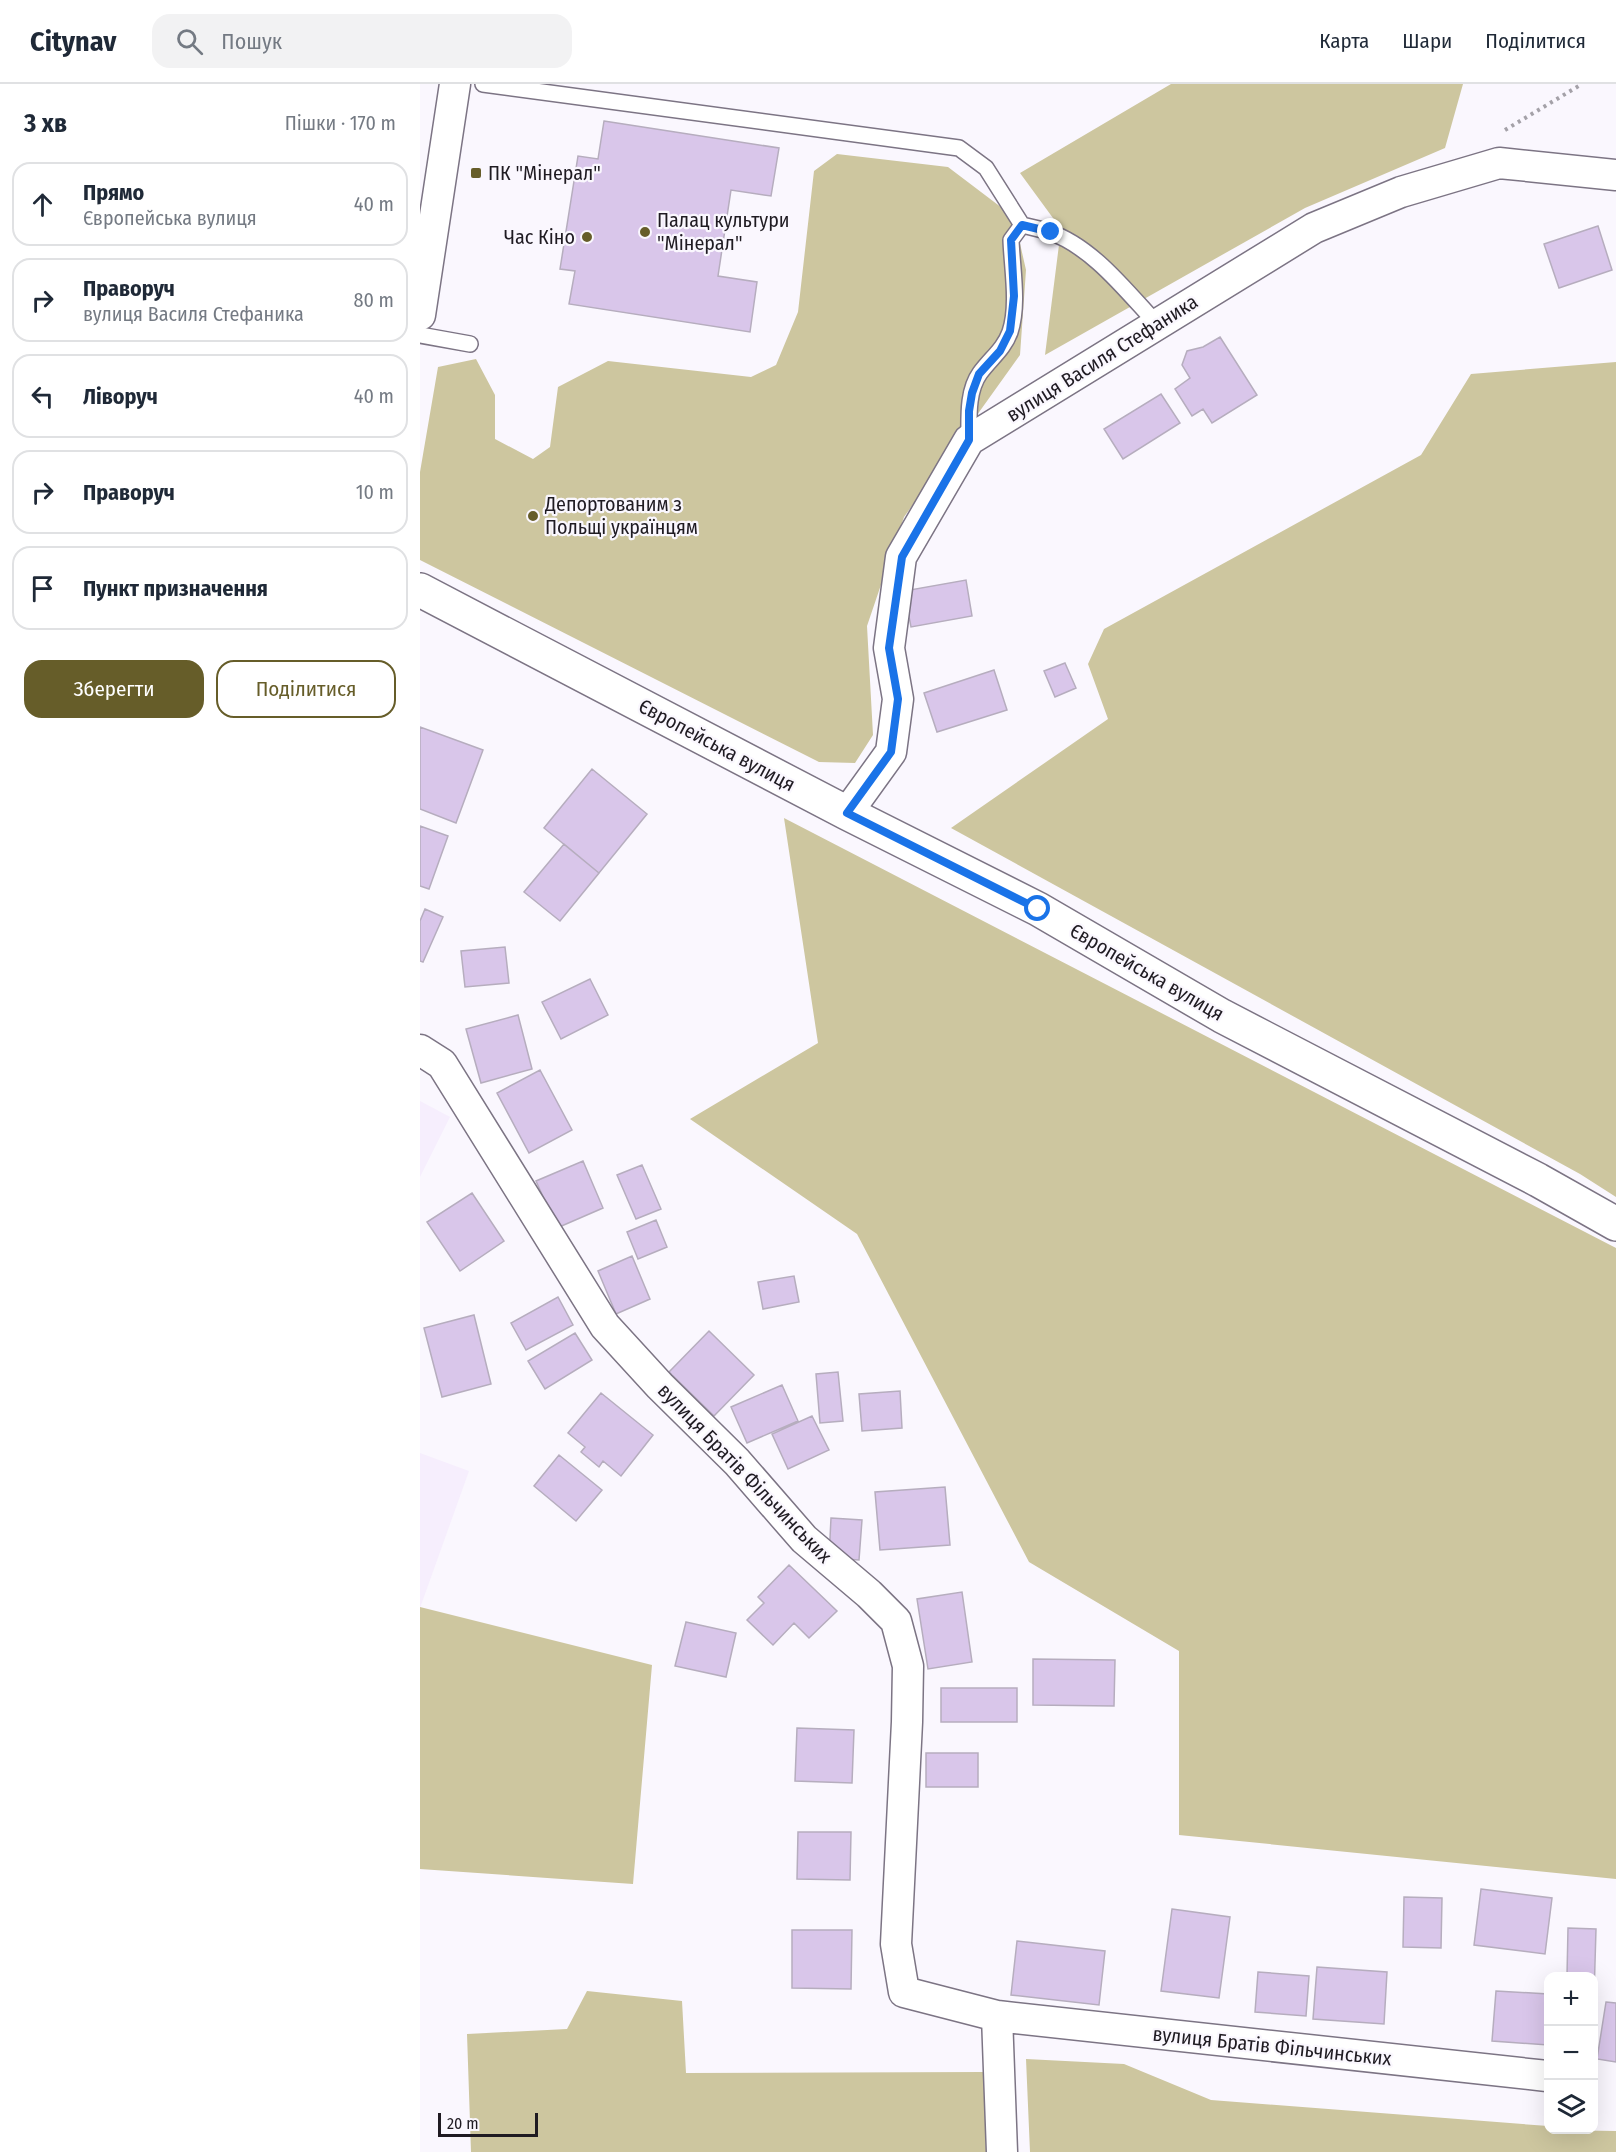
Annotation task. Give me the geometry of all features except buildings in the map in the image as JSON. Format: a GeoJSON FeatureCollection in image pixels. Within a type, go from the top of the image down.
{"type":"FeatureCollection","features":[{"type":"Feature","properties":{"kind":"street"},"geometry":{"type":"LineString","coordinates":[[420,315],[455,84]]}},
{"type":"Feature","properties":{"kind":"street","name":"вулиця Василя Стефаника"},"geometry":{"type":"LineString","coordinates":[[847,813],[891,752],[898,699],[889,648],[902,557],[969,440],[1314,228],[1401,192],[1499,163],[1616,175]]}},
{"type":"Feature","properties":{"kind":"street","name":"Європейська вулиця"},"geometry":{"type":"LineString","coordinates":[[420,590],[847,813],[1038,909],[1222,1016],[1538,1180],[1616,1224]]}},
{"type":"Feature","properties":{"kind":"street","name":"вулиця Братів Фільчинських"},"geometry":{"type":"LineString","coordinates":[[420,1050],[442,1064],[605,1326],[660,1386],[737,1462],[804,1539],[869,1594],[896,1621],[908,1666],[896,1944],[904,1992],[998,2016],[1544,2076]]}},
{"type":"Feature","properties":{"kind":"street"},"geometry":{"type":"LineString","coordinates":[[998,2016],[1002,2152]]}},
{"type":"Feature","properties":{"kind":"lane"},"geometry":{"type":"LineString","coordinates":[[483,84],[959,148],[986,168],[1022,225],[1051,232],[1076,245],[1111,273],[1156,324]]}},
{"type":"Feature","properties":{"kind":"lane"},"geometry":{"type":"LineString","coordinates":[[969,440],[969,411],[975,384],[979,374],[1000,351],[1010,331],[1014,296],[1011,240],[1022,225]]}},
{"type":"Feature","properties":{"kind":"lane"},"geometry":{"type":"LineString","coordinates":[[420,335],[470,344]]}},
{"type":"Feature","properties":{"kind":"shaded area"},"geometry":{"type":"Polygon","coordinates":[[[1171,84],[1463,84],[1445,148],[1305,208],[1045,355],[1061,229],[1020,173],[1171,84]]]}},
{"type":"Feature","properties":{"kind":"shaded area"},"geometry":{"type":"Polygon","coordinates":[[[837,154],[948,167],[1014,217],[1026,270],[1020,355],[904,517],[867,626],[873,735],[855,763],[819,762],[420,560],[420,472],[438,367],[476,359],[495,395],[495,439],[533,459],[550,447],[558,387],[608,361],[751,377],[776,365],[798,312],[814,171],[837,154]]]}},
{"type":"Feature","properties":{"kind":"shaded area"},"geometry":{"type":"Polygon","coordinates":[[[1616,362],[1616,1197],[1580,1174],[951,828],[1108,719],[1088,664],[1104,629],[1421,455],[1471,374],[1616,362]]]}},
{"type":"Feature","properties":{"kind":"shaded area"},"geometry":{"type":"Polygon","coordinates":[[[784,818],[1616,1248],[1616,1879],[1179,1835],[1179,1651],[1029,1562],[857,1234],[690,1119],[818,1043],[784,818]]]}},
{"type":"Feature","properties":{"kind":"shaded area"},"geometry":{"type":"Polygon","coordinates":[[[420,1101],[450,1117],[420,1177],[420,1101]]]}},
{"type":"Feature","properties":{"kind":"shaded area"},"geometry":{"type":"Polygon","coordinates":[[[420,1453],[469,1471],[420,1608],[420,1453]]]}},
{"type":"Feature","properties":{"kind":"shaded area"},"geometry":{"type":"Polygon","coordinates":[[[420,1607],[652,1665],[633,1884],[420,1869],[420,1607]]]}},
{"type":"Feature","properties":{"kind":"shaded area"},"geometry":{"type":"Polygon","coordinates":[[[587,1991],[682,2001],[686,2073],[984,2072],[986,2152],[471,2152],[467,2034],[567,2029],[587,1991]]]}},
{"type":"Feature","properties":{"kind":"shaded area"},"geometry":{"type":"Polygon","coordinates":[[[1026,2059],[1124,2064],[1211,2100],[1544,2126],[1544,2134],[1598,2134],[1598,2131],[1616,2131],[1616,2152],[1030,2152],[1026,2059]]]}},
{"type":"Feature","properties":{"kind":"place","name":"ПК \"Мінерал\""},"geometry":{"type":"Point","coordinates":[476,173]}},
{"type":"Feature","properties":{"kind":"place","name":"Палац культури \"Мінерал\""},"geometry":{"type":"Point","coordinates":[645,232]}},
{"type":"Feature","properties":{"kind":"place","name":"Час Кіно"},"geometry":{"type":"Point","coordinates":[587,237]}},
{"type":"Feature","properties":{"kind":"place","name":"Депортованим з Польщі українцям"},"geometry":{"type":"Point","coordinates":[533,516]}},
{"type":"Feature","properties":{"kind":"route"},"geometry":{"type":"LineString","coordinates":[[1038,909],[847,813],[891,752],[898,699],[889,648],[902,557],[969,440],[969,411],[972,393],[979,374],[1000,351],[1010,331],[1014,296],[1011,240],[1022,225],[1051,232]]}}]}
